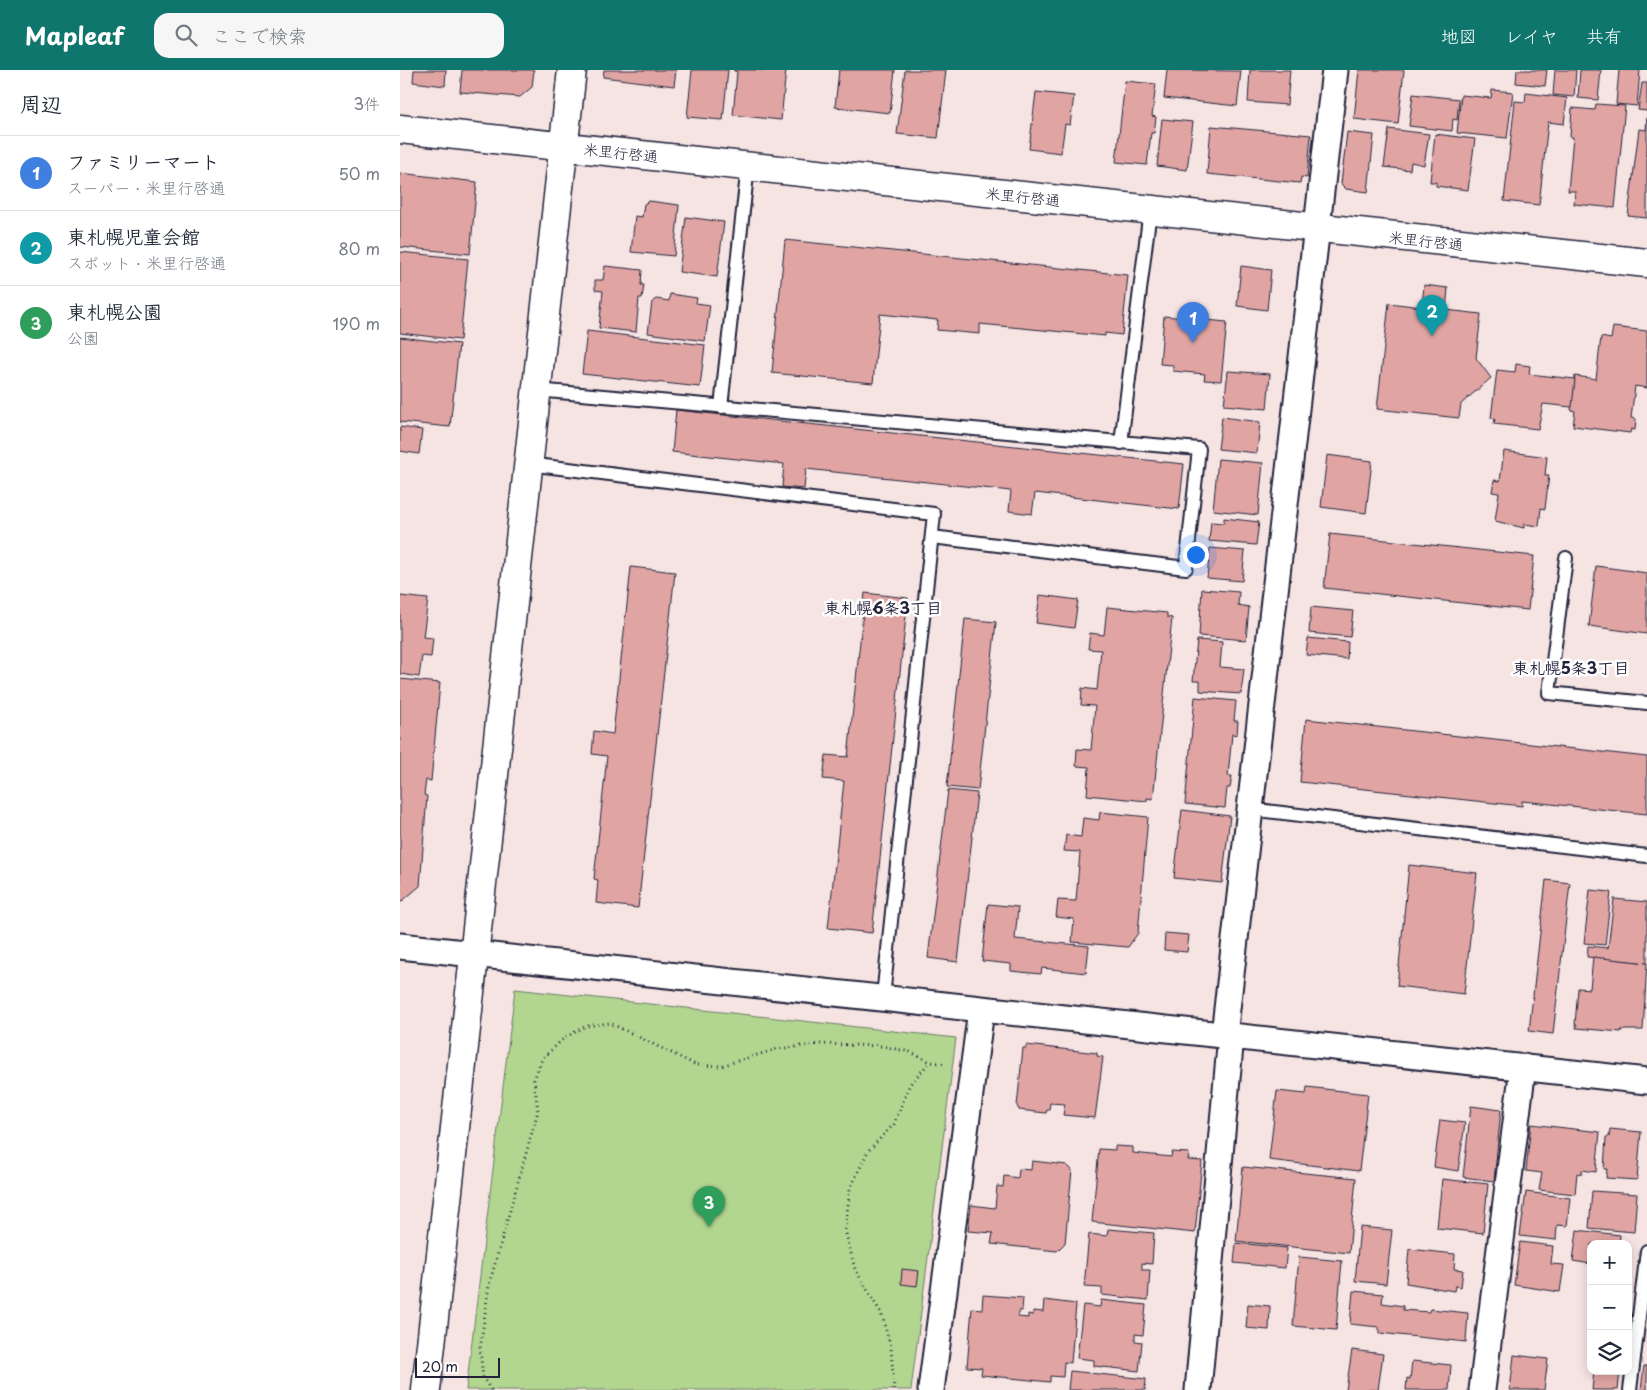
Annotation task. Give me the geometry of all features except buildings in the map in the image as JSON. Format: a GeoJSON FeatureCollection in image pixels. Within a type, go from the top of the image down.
{"type":"FeatureCollection","features":[{"type":"Feature","properties":{"kind":"street"},"geometry":{"type":"LineString","coordinates":[[426,1390],[572,70]]}},
{"type":"Feature","properties":{"kind":"street"},"geometry":{"type":"LineString","coordinates":[[1198,1390],[1227,1036],[1250,809],[1335,70]]}},
{"type":"Feature","properties":{"kind":"street","name":"米里行啓通"},"geometry":{"type":"LineString","coordinates":[[400,129],[1647,263]]}},
{"type":"Feature","properties":{"kind":"street"},"geometry":{"type":"LineString","coordinates":[[400,946],[1647,1081]]}},
{"type":"Feature","properties":{"kind":"street"},"geometry":{"type":"LineString","coordinates":[[931,1390],[981,1010]]}},
{"type":"Feature","properties":{"kind":"street"},"geometry":{"type":"LineString","coordinates":[[1482,1390],[1523,1068]]}},
{"type":"Feature","properties":{"kind":"lane"},"geometry":{"type":"LineString","coordinates":[[720,406],[748,166]]}},
{"type":"Feature","properties":{"kind":"lane"},"geometry":{"type":"LineString","coordinates":[[1121,443],[1150,210]]}},
{"type":"Feature","properties":{"kind":"lane"},"geometry":{"type":"LineString","coordinates":[[536,390],[1199,449],[1186,568],[932,537]]}},
{"type":"Feature","properties":{"kind":"lane"},"geometry":{"type":"LineString","coordinates":[[528,464],[934,514],[883,998]]}},
{"type":"Feature","properties":{"kind":"lane"},"geometry":{"type":"LineString","coordinates":[[1566,558],[1549,693],[1647,703]]}},
{"type":"Feature","properties":{"kind":"lane"},"geometry":{"type":"LineString","coordinates":[[1250,809],[1647,856]]}},
{"type":"Feature","properties":{"kind":"lane"},"geometry":{"type":"LineString","coordinates":[[1630,1390],[1647,1251]]}},
{"type":"Feature","properties":{"kind":"path"},"geometry":{"type":"LineString","coordinates":[[491,1390],[483,1378],[480,1349],[490,1285],[538,1111],[534,1080],[542,1059],[564,1038],[586,1026],[610,1024],[696,1065],[721,1066],[777,1049],[821,1044],[882,1046],[910,1052],[930,1062],[953,1064]]}},
{"type":"Feature","properties":{"kind":"path"},"geometry":{"type":"LineString","coordinates":[[894,1390],[896,1384],[891,1347],[881,1313],[855,1269],[845,1230],[850,1189],[868,1151],[894,1124],[910,1084],[930,1062]]}},
{"type":"Feature","properties":{"kind":"green space"},"geometry":{"type":"Polygon","coordinates":[[[515,989],[956,1038],[911,1390],[466,1390],[515,989]]]}},
{"type":"Feature","properties":{"kind":"place","name":"東札幌児童会館"},"geometry":{"type":"Point","coordinates":[1432,336]}},
{"type":"Feature","properties":{"kind":"place","name":"ファミリーマート"},"geometry":{"type":"Point","coordinates":[1193,343]}},
{"type":"Feature","properties":{"kind":"place","name":"東札幌公園"},"geometry":{"type":"Point","coordinates":[709,1227]}},
{"type":"Feature","properties":{"kind":"district","name":"東札幌6条3丁目"},"geometry":{"type":"Point","coordinates":[883,607]}},
{"type":"Feature","properties":{"kind":"district","name":"東札幌5条3丁目"},"geometry":{"type":"Point","coordinates":[1571,667]}}]}
